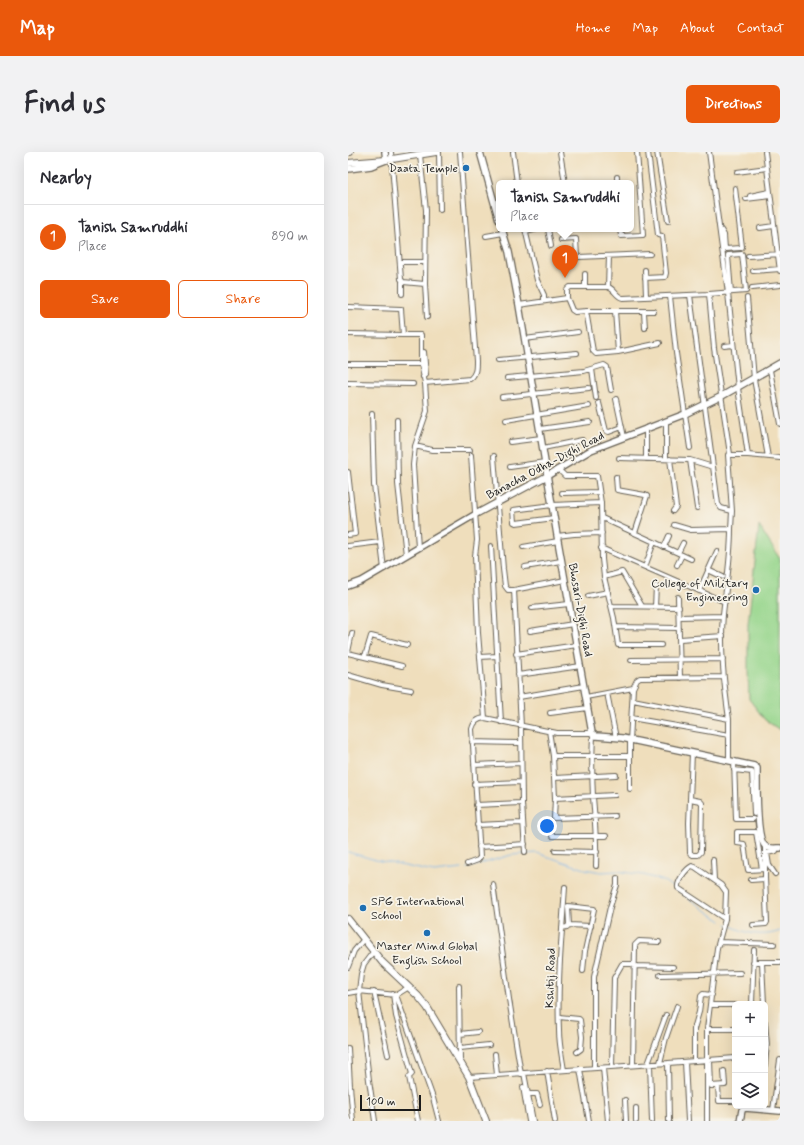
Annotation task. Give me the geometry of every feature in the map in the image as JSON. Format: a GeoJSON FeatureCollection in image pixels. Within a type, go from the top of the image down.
{"type":"FeatureCollection","features":[{"type":"Feature","properties":{"kind":"main road"},"geometry":{"type":"LineString","coordinates":[[348,163],[389,160],[436,152]]}},
{"type":"Feature","properties":{"kind":"main road"},"geometry":{"type":"LineString","coordinates":[[348,919],[373,952],[391,972],[409,987],[428,1007],[469,1077],[486,1121]]}},
{"type":"Feature","properties":{"kind":"street"},"geometry":{"type":"LineString","coordinates":[[385,152],[389,160]]}},
{"type":"Feature","properties":{"kind":"street"},"geometry":{"type":"LineString","coordinates":[[391,152],[389,160],[402,294]]}},
{"type":"Feature","properties":{"kind":"street"},"geometry":{"type":"LineString","coordinates":[[440,152],[440,210]]}},
{"type":"Feature","properties":{"kind":"street"},"geometry":{"type":"LineString","coordinates":[[425,383],[470,378],[474,376],[476,371],[474,319],[460,152]]}},
{"type":"Feature","properties":{"kind":"street"},"geometry":{"type":"LineString","coordinates":[[480,152],[496,209]]}},
{"type":"Feature","properties":{"kind":"street"},"geometry":{"type":"LineString","coordinates":[[513,152],[517,180]]}},
{"type":"Feature","properties":{"kind":"street"},"geometry":{"type":"LineString","coordinates":[[560,152],[565,180]]}},
{"type":"Feature","properties":{"kind":"street"},"geometry":{"type":"LineString","coordinates":[[620,232],[621,236],[643,235],[637,152]]}},
{"type":"Feature","properties":{"kind":"street"},"geometry":{"type":"LineString","coordinates":[[645,278],[665,277],[666,273],[662,236],[658,235],[648,152]]}},
{"type":"Feature","properties":{"kind":"street"},"geometry":{"type":"LineString","coordinates":[[657,152],[668,221]]}},
{"type":"Feature","properties":{"kind":"street"},"geometry":{"type":"LineString","coordinates":[[709,152],[729,292]]}},
{"type":"Feature","properties":{"kind":"street"},"geometry":{"type":"LineString","coordinates":[[753,271],[780,270],[765,152]]}},
{"type":"Feature","properties":{"kind":"street"},"geometry":{"type":"LineString","coordinates":[[420,154],[426,210],[425,284],[427,317]]}},
{"type":"Feature","properties":{"kind":"street"},"geometry":{"type":"LineString","coordinates":[[348,169],[371,166],[389,160]]}},
{"type":"Feature","properties":{"kind":"street"},"geometry":{"type":"LineString","coordinates":[[736,172],[767,168]]}},
{"type":"Feature","properties":{"kind":"street"},"geometry":{"type":"LineString","coordinates":[[720,230],[722,230],[724,235],[725,249],[742,247],[735,188]]}},
{"type":"Feature","properties":{"kind":"street"},"geometry":{"type":"LineString","coordinates":[[746,198],[770,194]]}},
{"type":"Feature","properties":{"kind":"street"},"geometry":{"type":"LineString","coordinates":[[760,228],[774,226]]}},
{"type":"Feature","properties":{"kind":"street"},"geometry":{"type":"LineString","coordinates":[[486,236],[499,232]]}},
{"type":"Feature","properties":{"kind":"street","name":"Bhosari-Dighi Road"},"geometry":{"type":"LineString","coordinates":[[502,232],[509,252],[519,305],[538,414],[544,462],[557,539],[592,734]]}},
{"type":"Feature","properties":{"kind":"street"},"geometry":{"type":"LineString","coordinates":[[526,232],[538,280],[544,295],[544,301]]}},
{"type":"Feature","properties":{"kind":"street"},"geometry":{"type":"LineString","coordinates":[[549,232],[551,246]]}},
{"type":"Feature","properties":{"kind":"street"},"geometry":{"type":"LineString","coordinates":[[561,240],[576,239],[577,257]]}},
{"type":"Feature","properties":{"kind":"street"},"geometry":{"type":"LineString","coordinates":[[555,258],[650,254]]}},
{"type":"Feature","properties":{"kind":"street"},"geometry":{"type":"LineString","coordinates":[[654,311],[573,312],[567,298],[568,288],[608,287],[614,289],[620,297],[670,296],[709,294],[729,292],[746,291],[742,254],[728,255],[729,292],[738,388],[748,454]]}},
{"type":"Feature","properties":{"kind":"street"},"geometry":{"type":"LineString","coordinates":[[748,256],[779,254]]}},
{"type":"Feature","properties":{"kind":"street"},"geometry":{"type":"LineString","coordinates":[[608,287],[609,256]]}},
{"type":"Feature","properties":{"kind":"street"},"geometry":{"type":"LineString","coordinates":[[400,262],[425,262]]}},
{"type":"Feature","properties":{"kind":"street"},"geometry":{"type":"LineString","coordinates":[[645,270],[646,296]]}},
{"type":"Feature","properties":{"kind":"street"},"geometry":{"type":"LineString","coordinates":[[585,274],[585,287]]}},
{"type":"Feature","properties":{"kind":"street"},"geometry":{"type":"LineString","coordinates":[[402,282],[425,284]]}},
{"type":"Feature","properties":{"kind":"street"},"geometry":{"type":"LineString","coordinates":[[752,288],[780,285]]}},
{"type":"Feature","properties":{"kind":"street"},"geometry":{"type":"LineString","coordinates":[[709,294],[714,348],[730,454],[728,454],[728,458],[732,510],[731,548],[723,616],[723,677],[729,719],[731,761],[734,770],[736,819],[754,817],[752,772],[734,770]]}},
{"type":"Feature","properties":{"kind":"street"},"geometry":{"type":"LineString","coordinates":[[690,295],[719,506],[732,510]]}},
{"type":"Feature","properties":{"kind":"street"},"geometry":{"type":"LineString","coordinates":[[670,296],[684,414],[690,448]]}},
{"type":"Feature","properties":{"kind":"street"},"geometry":{"type":"LineString","coordinates":[[519,305],[567,298]]}},
{"type":"Feature","properties":{"kind":"street"},"geometry":{"type":"LineString","coordinates":[[746,298],[754,379],[768,457]]}},
{"type":"Feature","properties":{"kind":"street"},"geometry":{"type":"LineString","coordinates":[[348,307],[402,309],[403,335]]}},
{"type":"Feature","properties":{"kind":"street"},"geometry":{"type":"LineString","coordinates":[[586,311],[594,353],[618,352],[660,343]]}},
{"type":"Feature","properties":{"kind":"street"},"geometry":{"type":"LineString","coordinates":[[615,311],[618,352]]}},
{"type":"Feature","properties":{"kind":"street"},"geometry":{"type":"LineString","coordinates":[[644,312],[645,328]]}},
{"type":"Feature","properties":{"kind":"street"},"geometry":{"type":"LineString","coordinates":[[525,339],[578,332]]}},
{"type":"Feature","properties":{"kind":"street"},"geometry":{"type":"LineString","coordinates":[[348,334],[421,335],[421,364],[425,383],[427,411],[414,446],[412,465],[418,548]]}},
{"type":"Feature","properties":{"kind":"street"},"geometry":{"type":"LineString","coordinates":[[724,346],[733,345]]}},
{"type":"Feature","properties":{"kind":"street"},"geometry":{"type":"LineString","coordinates":[[423,377],[426,375],[424,352]]}},
{"type":"Feature","properties":{"kind":"street"},"geometry":{"type":"LineString","coordinates":[[498,360],[577,353]]}},
{"type":"Feature","properties":{"kind":"street","name":"Banacha Odha-Dighi Road"},"geometry":{"type":"LineString","coordinates":[[348,586],[362,581],[384,569],[476,514],[547,476],[591,450],[684,414],[738,388],[780,363]]}},
{"type":"Feature","properties":{"kind":"street"},"geometry":{"type":"LineString","coordinates":[[348,364],[421,364]]}},
{"type":"Feature","properties":{"kind":"street"},"geometry":{"type":"LineString","coordinates":[[507,378],[584,371],[604,365],[607,367],[611,390]]}},
{"type":"Feature","properties":{"kind":"street"},"geometry":{"type":"LineString","coordinates":[[592,369],[596,398]]}},
{"type":"Feature","properties":{"kind":"street"},"geometry":{"type":"LineString","coordinates":[[770,370],[780,424]]}},
{"type":"Feature","properties":{"kind":"street"},"geometry":{"type":"LineString","coordinates":[[348,383],[413,384]]}},
{"type":"Feature","properties":{"kind":"street"},"geometry":{"type":"LineString","coordinates":[[502,396],[589,388]]}},
{"type":"Feature","properties":{"kind":"street"},"geometry":{"type":"LineString","coordinates":[[616,399],[624,437]]}},
{"type":"Feature","properties":{"kind":"street"},"geometry":{"type":"LineString","coordinates":[[599,403],[606,431],[609,432],[622,427]]}},
{"type":"Feature","properties":{"kind":"street"},"geometry":{"type":"LineString","coordinates":[[506,420],[589,406]]}},
{"type":"Feature","properties":{"kind":"street"},"geometry":{"type":"LineString","coordinates":[[372,414],[374,485],[384,569]]}},
{"type":"Feature","properties":{"kind":"street"},"geometry":{"type":"LineString","coordinates":[[397,420],[398,484],[406,555]]}},
{"type":"Feature","properties":{"kind":"street"},"geometry":{"type":"LineString","coordinates":[[666,421],[668,459],[676,507],[673,511]]}},
{"type":"Feature","properties":{"kind":"street"},"geometry":{"type":"LineString","coordinates":[[540,429],[590,422]]}},
{"type":"Feature","properties":{"kind":"street"},"geometry":{"type":"LineString","coordinates":[[646,428],[646,459]]}},
{"type":"Feature","properties":{"kind":"street"},"geometry":{"type":"LineString","coordinates":[[510,442],[541,438]]}},
{"type":"Feature","properties":{"kind":"street"},"geometry":{"type":"LineString","coordinates":[[543,448],[582,440]]}},
{"type":"Feature","properties":{"kind":"street"},"geometry":{"type":"LineString","coordinates":[[414,446],[432,450],[470,450]]}},
{"type":"Feature","properties":{"kind":"street"},"geometry":{"type":"LineString","coordinates":[[730,454],[748,454],[780,458]]}},
{"type":"Feature","properties":{"kind":"street"},"geometry":{"type":"LineString","coordinates":[[471,455],[477,540],[474,556],[485,718]]}},
{"type":"Feature","properties":{"kind":"street"},"geometry":{"type":"LineString","coordinates":[[494,456],[505,586],[508,590],[514,590],[565,580]]}},
{"type":"Feature","properties":{"kind":"street"},"geometry":{"type":"LineString","coordinates":[[619,458],[690,460],[713,467]]}},
{"type":"Feature","properties":{"kind":"street"},"geometry":{"type":"LineString","coordinates":[[690,460],[697,508]]}},
{"type":"Feature","properties":{"kind":"street"},"geometry":{"type":"LineString","coordinates":[[510,467],[544,462]]}},
{"type":"Feature","properties":{"kind":"street"},"geometry":{"type":"LineString","coordinates":[[558,469],[564,476],[597,476],[601,503],[601,548],[604,577],[612,606],[618,644],[661,645]]}},
{"type":"Feature","properties":{"kind":"street"},"geometry":{"type":"LineString","coordinates":[[348,472],[357,545]]}},
{"type":"Feature","properties":{"kind":"street"},"geometry":{"type":"LineString","coordinates":[[616,476],[616,490],[647,496],[635,533]]}},
{"type":"Feature","properties":{"kind":"street"},"geometry":{"type":"LineString","coordinates":[[562,493],[599,492]]}},
{"type":"Feature","properties":{"kind":"street"},"geometry":{"type":"LineString","coordinates":[[554,518],[516,523],[514,522],[514,510],[552,505],[601,503]]}},
{"type":"Feature","properties":{"kind":"street"},"geometry":{"type":"LineString","coordinates":[[602,518],[691,559]]}},
{"type":"Feature","properties":{"kind":"street"},"geometry":{"type":"LineString","coordinates":[[674,525],[691,530],[731,529]]}},
{"type":"Feature","properties":{"kind":"street"},"geometry":{"type":"LineString","coordinates":[[524,547],[574,534],[602,533]]}},
{"type":"Feature","properties":{"kind":"street"},"geometry":{"type":"LineString","coordinates":[[348,535],[355,534]]}},
{"type":"Feature","properties":{"kind":"street"},"geometry":{"type":"LineString","coordinates":[[664,546],[669,536]]}},
{"type":"Feature","properties":{"kind":"street"},"geometry":{"type":"LineString","coordinates":[[348,546],[380,542]]}},
{"type":"Feature","properties":{"kind":"street"},"geometry":{"type":"LineString","coordinates":[[645,567],[654,542]]}},
{"type":"Feature","properties":{"kind":"street"},"geometry":{"type":"LineString","coordinates":[[677,565],[682,543]]}},
{"type":"Feature","properties":{"kind":"street"},"geometry":{"type":"LineString","coordinates":[[490,546],[501,722]]}},
{"type":"Feature","properties":{"kind":"street"},"geometry":{"type":"LineString","coordinates":[[601,548],[725,602]]}},
{"type":"Feature","properties":{"kind":"street"},"geometry":{"type":"LineString","coordinates":[[699,591],[717,551]]}},
{"type":"Feature","properties":{"kind":"street"},"geometry":{"type":"LineString","coordinates":[[524,566],[561,561]]}},
{"type":"Feature","properties":{"kind":"street"},"geometry":{"type":"LineString","coordinates":[[708,570],[723,577]]}},
{"type":"Feature","properties":{"kind":"street"},"geometry":{"type":"LineString","coordinates":[[604,577],[622,572],[642,606]]}},
{"type":"Feature","properties":{"kind":"street"},"geometry":{"type":"LineString","coordinates":[[655,606],[656,586]]}},
{"type":"Feature","properties":{"kind":"street"},"geometry":{"type":"LineString","coordinates":[[514,590],[516,654],[521,726],[521,782],[525,852]]}},
{"type":"Feature","properties":{"kind":"street"},"geometry":{"type":"LineString","coordinates":[[588,596],[608,592]]}},
{"type":"Feature","properties":{"kind":"street"},"geometry":{"type":"LineString","coordinates":[[678,597],[680,678]]}},
{"type":"Feature","properties":{"kind":"street"},"geometry":{"type":"LineString","coordinates":[[532,608],[569,604]]}},
{"type":"Feature","properties":{"kind":"street"},"geometry":{"type":"LineString","coordinates":[[612,606],[679,607]]}},
{"type":"Feature","properties":{"kind":"street"},"geometry":{"type":"LineString","coordinates":[[679,617],[723,616]]}},
{"type":"Feature","properties":{"kind":"street"},"geometry":{"type":"LineString","coordinates":[[530,631],[573,624]]}},
{"type":"Feature","properties":{"kind":"street"},"geometry":{"type":"LineString","coordinates":[[616,627],[679,628]]}},
{"type":"Feature","properties":{"kind":"street"},"geometry":{"type":"LineString","coordinates":[[352,633],[348,652],[402,666]]}},
{"type":"Feature","properties":{"kind":"street"},"geometry":{"type":"LineString","coordinates":[[366,656],[371,636],[407,645]]}},
{"type":"Feature","properties":{"kind":"street"},"geometry":{"type":"LineString","coordinates":[[680,639],[723,636]]}},
{"type":"Feature","properties":{"kind":"street"},"geometry":{"type":"LineString","coordinates":[[516,654],[577,645]]}},
{"type":"Feature","properties":{"kind":"street"},"geometry":{"type":"LineString","coordinates":[[480,657],[497,656]]}},
{"type":"Feature","properties":{"kind":"street"},"geometry":{"type":"LineString","coordinates":[[631,660],[723,660]]}},
{"type":"Feature","properties":{"kind":"street"},"geometry":{"type":"LineString","coordinates":[[518,675],[580,666]]}},
{"type":"Feature","properties":{"kind":"street"},"geometry":{"type":"LineString","coordinates":[[348,675],[382,685],[411,690]]}},
{"type":"Feature","properties":{"kind":"street"},"geometry":{"type":"LineString","coordinates":[[630,789],[631,718],[633,688],[637,680],[640,678],[723,677]]}},
{"type":"Feature","properties":{"kind":"street"},"geometry":{"type":"LineString","coordinates":[[519,697],[584,686]]}},
{"type":"Feature","properties":{"kind":"street"},"geometry":{"type":"LineString","coordinates":[[586,697],[633,688]]}},
{"type":"Feature","properties":{"kind":"street"},"geometry":{"type":"LineString","coordinates":[[607,693],[616,738]]}},
{"type":"Feature","properties":{"kind":"street"},"geometry":{"type":"LineString","coordinates":[[633,700],[729,719]]}},
{"type":"Feature","properties":{"kind":"street"},"geometry":{"type":"LineString","coordinates":[[550,714],[588,708]]}},
{"type":"Feature","properties":{"kind":"street"},"geometry":{"type":"LineString","coordinates":[[467,864],[479,859],[472,729],[473,725],[479,719],[485,718],[557,733],[592,734],[616,738],[754,766],[757,768],[759,829],[762,843],[765,847],[764,869]]}},
{"type":"Feature","properties":{"kind":"street"},"geometry":{"type":"LineString","coordinates":[[631,718],[729,736]]}},
{"type":"Feature","properties":{"kind":"street"},"geometry":{"type":"LineString","coordinates":[[549,731],[553,756],[555,798],[554,816],[556,819],[615,816]]}},
{"type":"Feature","properties":{"kind":"street"},"geometry":{"type":"LineString","coordinates":[[592,734],[593,797],[596,816],[596,866]]}},
{"type":"Feature","properties":{"kind":"street"},"geometry":{"type":"LineString","coordinates":[[472,742],[520,743]]}},
{"type":"Feature","properties":{"kind":"street"},"geometry":{"type":"LineString","coordinates":[[690,799],[702,802],[701,852],[698,855],[693,855],[690,853],[689,823],[690,799],[692,753]]}},
{"type":"Feature","properties":{"kind":"street"},"geometry":{"type":"LineString","coordinates":[[553,756],[630,756]]}},
{"type":"Feature","properties":{"kind":"street"},"geometry":{"type":"LineString","coordinates":[[474,765],[521,763]]}},
{"type":"Feature","properties":{"kind":"street"},"geometry":{"type":"LineString","coordinates":[[554,778],[616,774]]}},
{"type":"Feature","properties":{"kind":"street"},"geometry":{"type":"LineString","coordinates":[[474,784],[521,782]]}},
{"type":"Feature","properties":{"kind":"street"},"geometry":{"type":"LineString","coordinates":[[555,798],[615,795]]}},
{"type":"Feature","properties":{"kind":"street"},"geometry":{"type":"LineString","coordinates":[[476,805],[522,803]]}},
{"type":"Feature","properties":{"kind":"street"},"geometry":{"type":"LineString","coordinates":[[477,825],[523,823]]}},
{"type":"Feature","properties":{"kind":"street"},"geometry":{"type":"LineString","coordinates":[[753,925],[766,924],[767,922],[764,869],[756,832],[737,832],[737,843],[744,844],[748,870],[764,869]]}},
{"type":"Feature","properties":{"kind":"street"},"geometry":{"type":"LineString","coordinates":[[552,836],[606,836]]}},
{"type":"Feature","properties":{"kind":"street"},"geometry":{"type":"LineString","coordinates":[[479,847],[525,844]]}},
{"type":"Feature","properties":{"kind":"street"},"geometry":{"type":"LineString","coordinates":[[765,847],[778,848]]}},
{"type":"Feature","properties":{"kind":"street"},"geometry":{"type":"LineString","coordinates":[[775,874],[769,865],[767,853],[776,851],[778,848]]}},
{"type":"Feature","properties":{"kind":"street"},"geometry":{"type":"LineString","coordinates":[[555,850],[597,852]]}},
{"type":"Feature","properties":{"kind":"street"},"geometry":{"type":"LineString","coordinates":[[713,860],[714,880]]}},
{"type":"Feature","properties":{"kind":"street"},"geometry":{"type":"LineString","coordinates":[[724,1071],[725,1086],[711,1086],[707,1029],[719,942],[725,919],[726,892],[721,885],[692,866],[677,886],[678,888],[725,919]]}},
{"type":"Feature","properties":{"kind":"street"},"geometry":{"type":"LineString","coordinates":[[594,1068],[594,977],[610,907],[617,885],[617,878]]}},
{"type":"Feature","properties":{"kind":"street"},"geometry":{"type":"LineString","coordinates":[[751,880],[765,879]]}},
{"type":"Feature","properties":{"kind":"street"},"geometry":{"type":"LineString","coordinates":[[493,884],[509,1000],[533,1121]]}},
{"type":"Feature","properties":{"kind":"street","name":"Kshitij Road"},"geometry":{"type":"LineString","coordinates":[[564,1070],[559,1032],[559,1018],[565,887]]}},
{"type":"Feature","properties":{"kind":"street"},"geometry":{"type":"LineString","coordinates":[[569,925],[567,908],[569,906],[594,909],[585,951],[583,971]]}},
{"type":"Feature","properties":{"kind":"street"},"geometry":{"type":"LineString","coordinates":[[562,928],[568,927],[569,925],[591,926]]}},
{"type":"Feature","properties":{"kind":"street"},"geometry":{"type":"LineString","coordinates":[[348,967],[354,950],[364,939]]}},
{"type":"Feature","properties":{"kind":"street"},"geometry":{"type":"LineString","coordinates":[[633,1066],[635,945],[637,942],[658,942]]}},
{"type":"Feature","properties":{"kind":"street"},"geometry":{"type":"LineString","coordinates":[[719,942],[774,944]]}},
{"type":"Feature","properties":{"kind":"street"},"geometry":{"type":"LineString","coordinates":[[752,1001],[754,950]]}},
{"type":"Feature","properties":{"kind":"street"},"geometry":{"type":"LineString","coordinates":[[373,952],[364,964],[359,991],[375,1121]]}},
{"type":"Feature","properties":{"kind":"street"},"geometry":{"type":"LineString","coordinates":[[753,962],[780,962]]}},
{"type":"Feature","properties":{"kind":"street"},"geometry":{"type":"LineString","coordinates":[[762,962],[764,1001]]}},
{"type":"Feature","properties":{"kind":"street"},"geometry":{"type":"LineString","coordinates":[[612,1067],[614,978],[622,964],[673,967]]}},
{"type":"Feature","properties":{"kind":"street"},"geometry":{"type":"LineString","coordinates":[[660,975],[740,973]]}},
{"type":"Feature","properties":{"kind":"street"},"geometry":{"type":"LineString","coordinates":[[459,986],[460,1061]]}},
{"type":"Feature","properties":{"kind":"street"},"geometry":{"type":"LineString","coordinates":[[348,993],[359,991],[395,995],[409,987]]}},
{"type":"Feature","properties":{"kind":"street"},"geometry":{"type":"LineString","coordinates":[[374,992],[388,1055]]}},
{"type":"Feature","properties":{"kind":"street"},"geometry":{"type":"LineString","coordinates":[[694,1061],[694,1029],[701,996],[703,994],[712,995]]}},
{"type":"Feature","properties":{"kind":"street"},"geometry":{"type":"LineString","coordinates":[[395,995],[396,1016],[412,1074],[409,1077],[418,1121]]}},
{"type":"Feature","properties":{"kind":"street"},"geometry":{"type":"LineString","coordinates":[[395,995],[433,1098],[439,1121]]}},
{"type":"Feature","properties":{"kind":"street"},"geometry":{"type":"LineString","coordinates":[[710,1005],[732,1005]]}},
{"type":"Feature","properties":{"kind":"street"},"geometry":{"type":"LineString","coordinates":[[660,1063],[666,1038],[677,1006]]}},
{"type":"Feature","properties":{"kind":"street"},"geometry":{"type":"LineString","coordinates":[[652,1121],[649,1064],[666,1015]]}},
{"type":"Feature","properties":{"kind":"street"},"geometry":{"type":"LineString","coordinates":[[559,1018],[580,1020],[582,1037],[581,1049],[577,1052]]}},
{"type":"Feature","properties":{"kind":"street"},"geometry":{"type":"LineString","coordinates":[[707,1029],[732,1028]]}},
{"type":"Feature","properties":{"kind":"street"},"geometry":{"type":"LineString","coordinates":[[460,1034],[478,1032]]}},
{"type":"Feature","properties":{"kind":"street"},"geometry":{"type":"LineString","coordinates":[[460,1048],[488,1045]]}},
{"type":"Feature","properties":{"kind":"street"},"geometry":{"type":"LineString","coordinates":[[348,1048],[349,1086],[353,1121]]}},
{"type":"Feature","properties":{"kind":"street"},"geometry":{"type":"LineString","coordinates":[[495,1054],[498,1075]]}},
{"type":"Feature","properties":{"kind":"street"},"geometry":{"type":"LineString","coordinates":[[469,1077],[732,1058]]}},
{"type":"Feature","properties":{"kind":"street"},"geometry":{"type":"LineString","coordinates":[[706,1121],[709,1060]]}},
{"type":"Feature","properties":{"kind":"street"},"geometry":{"type":"LineString","coordinates":[[773,1110],[780,1060]]}},
{"type":"Feature","properties":{"kind":"street"},"geometry":{"type":"LineString","coordinates":[[685,1062],[688,1121]]}},
{"type":"Feature","properties":{"kind":"street"},"geometry":{"type":"LineString","coordinates":[[668,1063],[669,1121]]}},
{"type":"Feature","properties":{"kind":"street"},"geometry":{"type":"LineString","coordinates":[[603,1068],[608,1121]]}},
{"type":"Feature","properties":{"kind":"street"},"geometry":{"type":"LineString","coordinates":[[580,1069],[588,1121]]}},
{"type":"Feature","properties":{"kind":"street"},"geometry":{"type":"LineString","coordinates":[[547,1071],[555,1121]]}},
{"type":"Feature","properties":{"kind":"street"},"geometry":{"type":"LineString","coordinates":[[718,1086],[719,1101],[732,1101]]}},
{"type":"Feature","properties":{"kind":"street"},"geometry":{"type":"LineString","coordinates":[[523,1087],[529,1121]]}},
{"type":"Feature","properties":{"kind":"street"},"geometry":{"type":"LineString","coordinates":[[528,1094],[537,1094],[540,1105]]}},
{"type":"Feature","properties":{"kind":"street"},"geometry":{"type":"LineString","coordinates":[[625,1100],[626,1121]]}},
{"type":"Feature","properties":{"kind":"street"},"geometry":{"type":"LineString","coordinates":[[636,1108],[636,1121]]}},
{"type":"Feature","properties":{"kind":"street"},"geometry":{"type":"LineString","coordinates":[[740,1121],[742,1110],[744,1109]]}},
{"type":"Feature","properties":{"kind":"street"},"geometry":{"type":"LineString","coordinates":[[768,1109],[780,1111]]}},
{"type":"Feature","properties":{"kind":"green space"},"geometry":{"type":"Polygon","coordinates":[[[759,526],[780,559],[780,730],[765,720],[749,699],[748,624],[759,526]]]}},
{"type":"Feature","properties":{"kind":"waterway"},"geometry":{"type":"LineString","coordinates":[[348,852],[376,860],[434,872],[462,869]]}},
{"type":"Feature","properties":{"kind":"waterway"},"geometry":{"type":"LineString","coordinates":[[467,868],[511,855],[537,853],[585,869],[601,872],[617,871],[644,875],[664,881],[721,921]]}},
{"type":"Feature","properties":{"kind":"waterway"},"geometry":{"type":"LineString","coordinates":[[727,924],[753,934],[767,934],[780,931]]}},
{"type":"Feature","properties":{"kind":"place","name":"Daata Temple"},"geometry":{"type":"Point","coordinates":[466,168]}},
{"type":"Feature","properties":{"kind":"place","name":"Tanish Samruddhi"},"geometry":{"type":"Point","coordinates":[565,278]}},
{"type":"Feature","properties":{"kind":"place","name":"College of Military Engineering"},"geometry":{"type":"Point","coordinates":[756,590]}},
{"type":"Feature","properties":{"kind":"place","name":"SPG International School"},"geometry":{"type":"Point","coordinates":[363,908]}},
{"type":"Feature","properties":{"kind":"place","name":"Master Mind Global English School"},"geometry":{"type":"Point","coordinates":[427,933]}}]}
